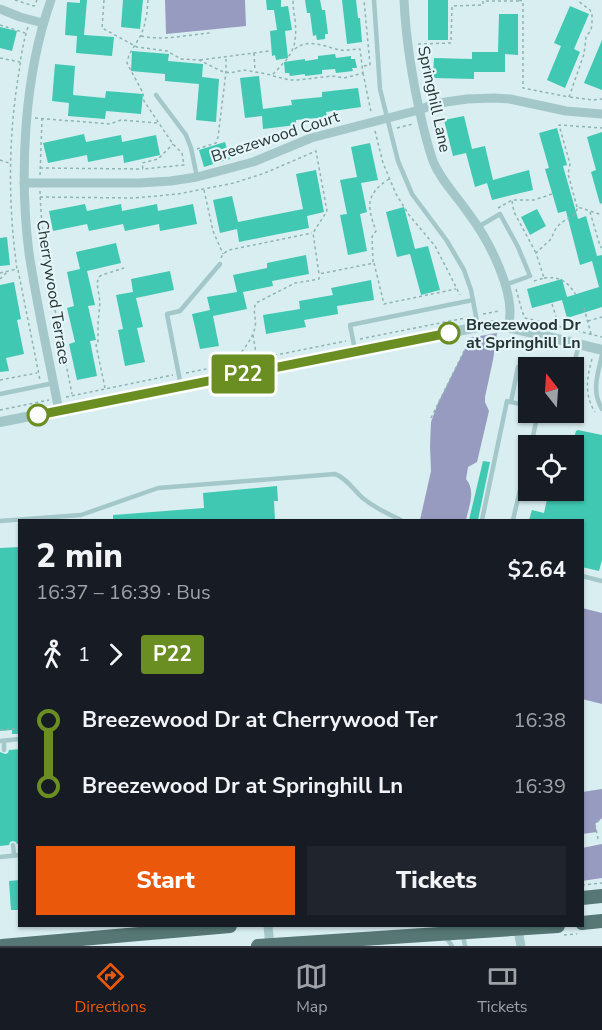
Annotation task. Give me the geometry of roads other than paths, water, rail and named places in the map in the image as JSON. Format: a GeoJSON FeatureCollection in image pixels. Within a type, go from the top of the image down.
{"type":"FeatureCollection","features":[{"type":"Feature","properties":{"kind":"main road"},"geometry":{"type":"LineString","coordinates":[[584,898],[602,896]]}},
{"type":"Feature","properties":{"kind":"main road"},"geometry":{"type":"LineString","coordinates":[[581,928],[602,921]]}},
{"type":"Feature","properties":{"kind":"main road"},"geometry":{"type":"LineString","coordinates":[[2,946],[218,927]]}},
{"type":"Feature","properties":{"kind":"main road"},"geometry":{"type":"LineString","coordinates":[[266,946],[406,941],[443,934],[465,939],[518,927],[558,931]]}},
{"type":"Feature","properties":{"kind":"main road"},"geometry":{"type":"LineString","coordinates":[[0,938],[22,944]]}},
{"type":"Feature","properties":{"kind":"street","name":"Cherrywood Terrace"},"geometry":{"type":"LineString","coordinates":[[51,0],[43,23],[31,88],[27,117],[24,183],[30,253],[59,411]]}},
{"type":"Feature","properties":{"kind":"street","name":"Springhill Lane"},"geometry":{"type":"LineString","coordinates":[[404,0],[410,62],[430,152],[439,173],[478,227],[495,258],[505,285],[510,309],[511,317],[508,327]]}},
{"type":"Feature","properties":{"kind":"street"},"geometry":{"type":"LineString","coordinates":[[0,9],[43,23]]}},
{"type":"Feature","properties":{"kind":"street","name":"Breezewood Court"},"geometry":{"type":"LineString","coordinates":[[24,183],[138,183],[197,177],[253,162],[311,138],[432,105],[466,99],[510,99],[566,111],[602,114]]}},
{"type":"Feature","properties":{"kind":"street"},"geometry":{"type":"LineString","coordinates":[[0,422],[497,325],[602,350]]}},
{"type":"Feature","properties":{"kind":"street"},"geometry":{"type":"LineString","coordinates":[[266,946],[268,927]]}},
{"type":"Feature","properties":{"kind":"street"},"geometry":{"type":"LineString","coordinates":[[518,927],[521,946]]}},
{"type":"Feature","properties":{"kind":"lane"},"geometry":{"type":"LineString","coordinates":[[374,0],[378,75],[386,118],[398,161],[412,194],[447,241],[468,280],[476,315],[473,328]]}},
{"type":"Feature","properties":{"kind":"lane"},"geometry":{"type":"LineString","coordinates":[[156,95],[183,130],[192,150],[197,177]]}},
{"type":"Feature","properties":{"kind":"lane"},"geometry":{"type":"LineString","coordinates":[[478,227],[500,214],[518,247],[530,276],[505,285]]}},
{"type":"Feature","properties":{"kind":"lane"},"geometry":{"type":"LineString","coordinates":[[181,386],[167,314],[180,311],[220,264]]}},
{"type":"Feature","properties":{"kind":"lane"},"geometry":{"type":"LineString","coordinates":[[356,352],[350,325],[473,300]]}},
{"type":"Feature","properties":{"kind":"lane"},"geometry":{"type":"LineString","coordinates":[[576,357],[579,344]]}},
{"type":"Feature","properties":{"kind":"lane"},"geometry":{"type":"LineString","coordinates":[[602,355],[595,392],[602,409]]}},
{"type":"Feature","properties":{"kind":"lane"},"geometry":{"type":"LineString","coordinates":[[511,402],[518,368]]}},
{"type":"Feature","properties":{"kind":"lane"},"geometry":{"type":"LineString","coordinates":[[0,394],[54,383]]}},
{"type":"Feature","properties":{"kind":"lane"},"geometry":{"type":"LineString","coordinates":[[482,519],[507,401],[518,404]]}},
{"type":"Feature","properties":{"kind":"lane"},"geometry":{"type":"LineString","coordinates":[[27,519],[81,515],[158,488],[335,474],[341,476],[365,500],[399,519]]}},
{"type":"Feature","properties":{"kind":"lane"},"geometry":{"type":"LineString","coordinates":[[513,519],[518,499]]}},
{"type":"Feature","properties":{"kind":"lane"},"geometry":{"type":"LineString","coordinates":[[0,521],[18,520]]}},
{"type":"Feature","properties":{"kind":"lane"},"geometry":{"type":"LineString","coordinates":[[584,576],[602,581]]}},
{"type":"Feature","properties":{"kind":"lane"},"geometry":{"type":"LineString","coordinates":[[4,750],[2,741],[18,740]]}},
{"type":"Feature","properties":{"kind":"lane"},"geometry":{"type":"LineString","coordinates":[[0,857],[17,855],[13,845]]}},
{"type":"Feature","properties":{"kind":"lane"},"geometry":{"type":"LineString","coordinates":[[443,934],[452,946]]}},
{"type":"Feature","properties":{"kind":"place","name":"Breezewood Dr at Springhill Ln"},"geometry":{"type":"Point","coordinates":[449,333]}}]}
